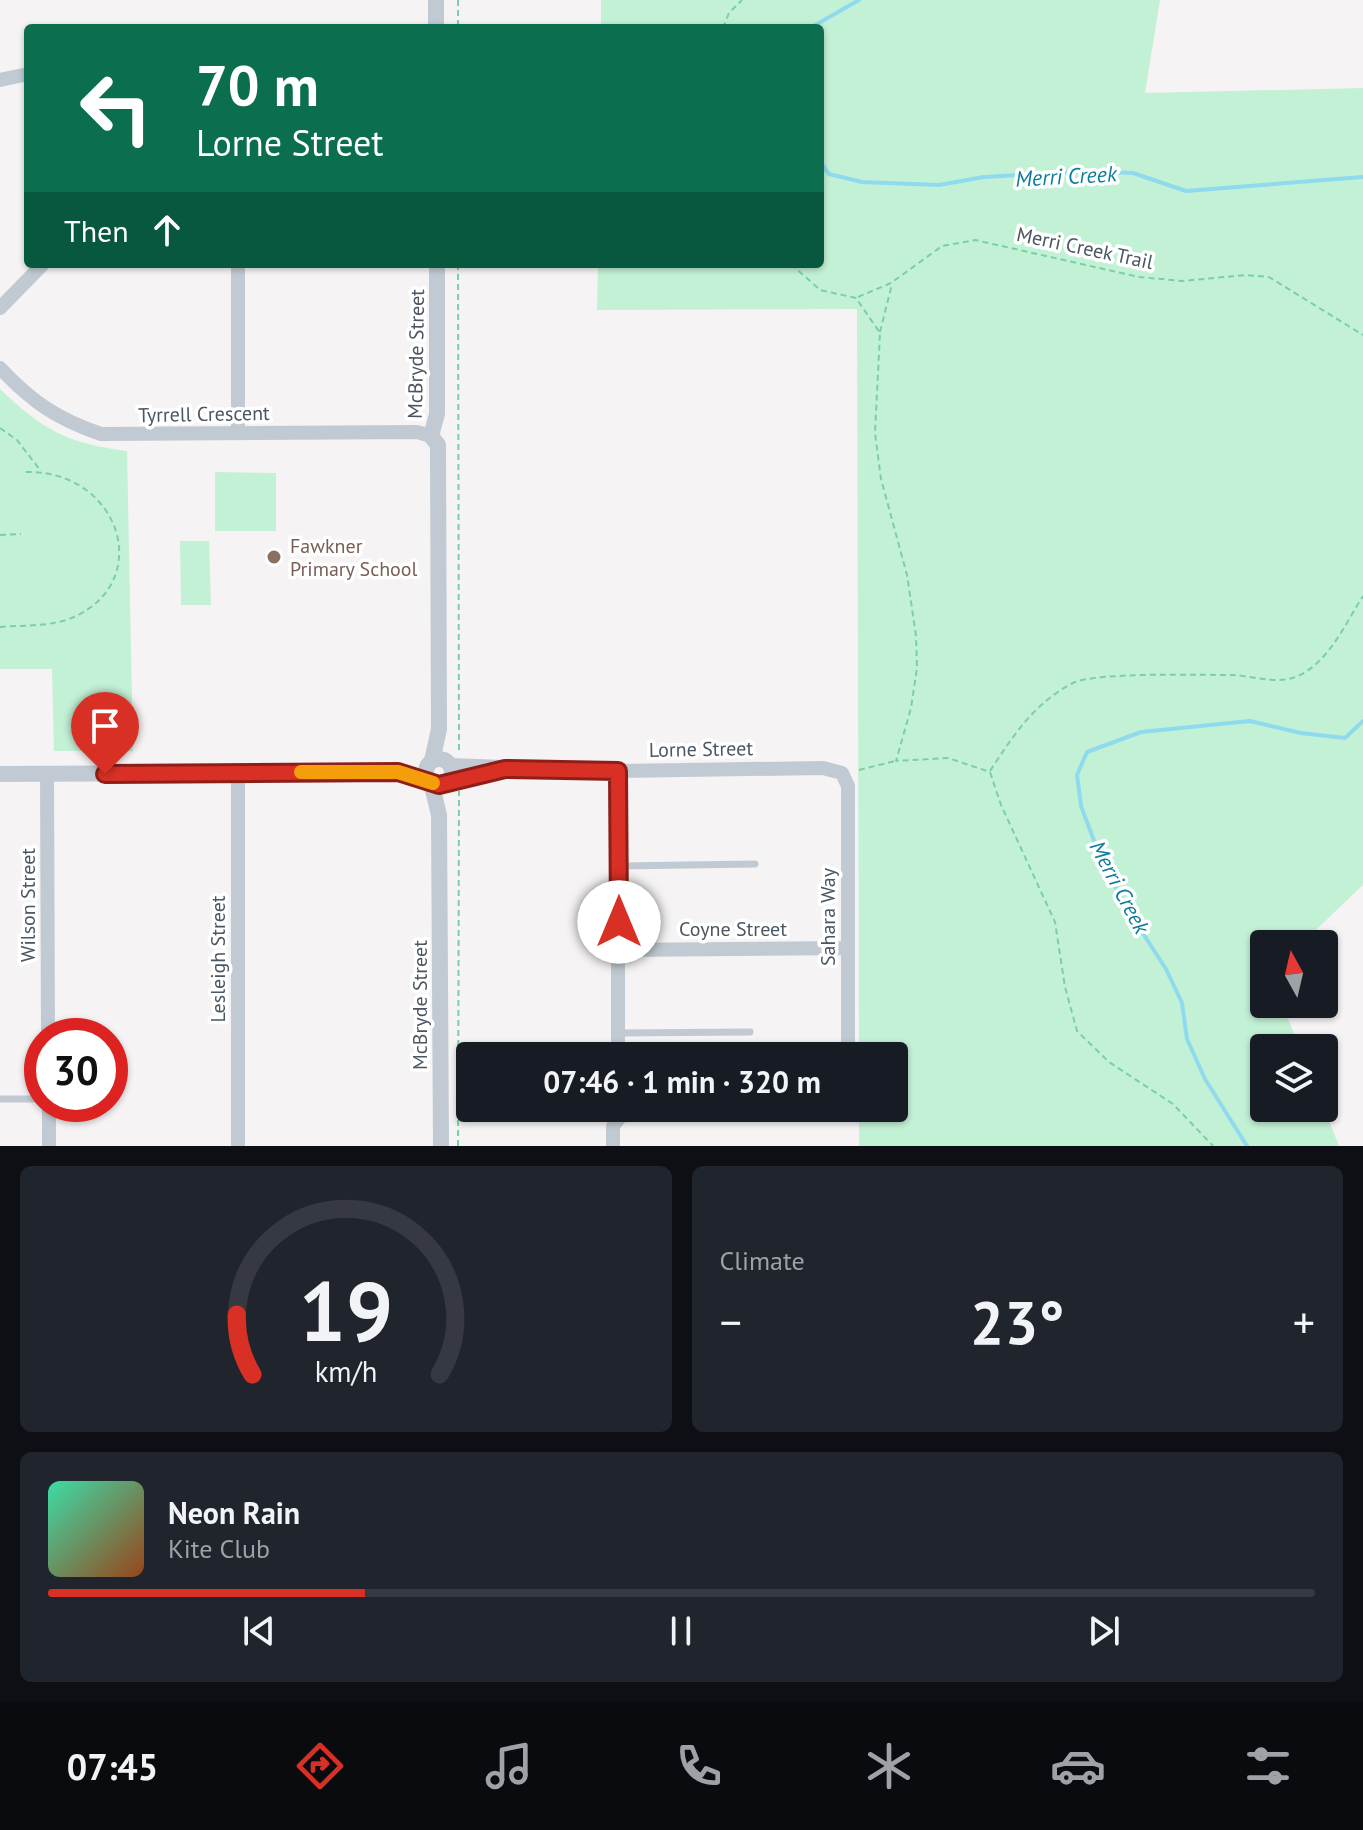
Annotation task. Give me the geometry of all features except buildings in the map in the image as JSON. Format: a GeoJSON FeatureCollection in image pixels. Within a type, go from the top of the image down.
{"type":"FeatureCollection","features":[{"type":"Feature","properties":{"kind":"street"},"geometry":{"type":"LineString","coordinates":[[436,0],[436,24]]}},
{"type":"Feature","properties":{"kind":"street"},"geometry":{"type":"LineString","coordinates":[[0,80],[24,75]]}},
{"type":"Feature","properties":{"kind":"street"},"geometry":{"type":"LineString","coordinates":[[0,308],[39,268]]}},
{"type":"Feature","properties":{"kind":"street"},"geometry":{"type":"LineString","coordinates":[[238,268],[238,433]]}},
{"type":"Feature","properties":{"kind":"street","name":"McBryde Street"},"geometry":{"type":"LineString","coordinates":[[437,268],[437,414],[431,436],[438,445],[439,729],[443,772],[439,815],[441,1146]]}},
{"type":"Feature","properties":{"kind":"street","name":"Tyrrell Crescent"},"geometry":{"type":"LineString","coordinates":[[0,368],[21,390],[61,420],[101,434],[417,432],[431,436]]}},
{"type":"Feature","properties":{"kind":"street","name":"Lorne Street"},"geometry":{"type":"LineString","coordinates":[[0,774],[823,768],[834,770],[847,779]]}},
{"type":"Feature","properties":{"kind":"street"},"geometry":{"type":"LineString","coordinates":[[618,771],[619,1042]]}},
{"type":"Feature","properties":{"kind":"street","name":"Lesleigh Street"},"geometry":{"type":"LineString","coordinates":[[238,772],[238,1146]]}},
{"type":"Feature","properties":{"kind":"street","name":"Wilson Street"},"geometry":{"type":"LineString","coordinates":[[47,774],[48,1018]]}},
{"type":"Feature","properties":{"kind":"street","name":"Sahara Way"},"geometry":{"type":"LineString","coordinates":[[847,779],[848,1042]]}},
{"type":"Feature","properties":{"kind":"street","name":"Coyne Street"},"geometry":{"type":"LineString","coordinates":[[619,950],[848,948]]}},
{"type":"Feature","properties":{"kind":"street"},"geometry":{"type":"LineString","coordinates":[[49,1122],[49,1146]]}},
{"type":"Feature","properties":{"kind":"street"},"geometry":{"type":"LineString","coordinates":[[613,1146],[616,1122]]}},
{"type":"Feature","properties":{"kind":"lane"},"geometry":{"type":"LineString","coordinates":[[619,866],[755,864]]}},
{"type":"Feature","properties":{"kind":"lane"},"geometry":{"type":"LineString","coordinates":[[619,1033],[750,1032]]}},
{"type":"Feature","properties":{"kind":"lane"},"geometry":{"type":"LineString","coordinates":[[0,1099],[24,1099]]}},
{"type":"Feature","properties":{"kind":"path"},"geometry":{"type":"LineString","coordinates":[[458,0],[458,24]]}},
{"type":"Feature","properties":{"kind":"path"},"geometry":{"type":"LineString","coordinates":[[725,24],[729,13],[742,0]]}},
{"type":"Feature","properties":{"kind":"path","name":"Merri Creek Trail"},"geometry":{"type":"LineString","coordinates":[[856,298],[893,282],[942,246],[975,240],[1139,277],[1182,281],[1246,275],[1269,277],[1363,335]]}},
{"type":"Feature","properties":{"kind":"path"},"geometry":{"type":"LineString","coordinates":[[458,268],[443,772],[458,1146]]}},
{"type":"Feature","properties":{"kind":"path"},"geometry":{"type":"LineString","coordinates":[[795,268],[820,290],[856,298],[880,333]]}},
{"type":"Feature","properties":{"kind":"path"},"geometry":{"type":"LineString","coordinates":[[893,282],[880,333],[875,433],[881,479],[907,575],[917,668],[911,708],[896,761]]}},
{"type":"Feature","properties":{"kind":"path"},"geometry":{"type":"LineString","coordinates":[[0,428],[17,440],[40,471]]}},
{"type":"Feature","properties":{"kind":"path"},"geometry":{"type":"LineString","coordinates":[[0,627],[74,617],[103,593],[114,575],[119,552],[110,512],[80,483],[40,471],[23,472]]}},
{"type":"Feature","properties":{"kind":"path"},"geometry":{"type":"LineString","coordinates":[[0,535],[21,534]]}},
{"type":"Feature","properties":{"kind":"path"},"geometry":{"type":"LineString","coordinates":[[990,772],[1014,733],[1031,714],[1077,681],[1187,675],[1282,681],[1299,675],[1321,661],[1363,596]]}},
{"type":"Feature","properties":{"kind":"path"},"geometry":{"type":"LineString","coordinates":[[847,779],[853,771],[896,761],[948,758],[990,772]]}},
{"type":"Feature","properties":{"kind":"path"},"geometry":{"type":"LineString","coordinates":[[990,772],[1001,805],[1055,922],[1065,987],[1077,1031],[1109,1062],[1173,1104],[1213,1146]]}},
{"type":"Feature","properties":{"kind":"green space"},"geometry":{"type":"Polygon","coordinates":[[[601,0],[1160,0],[1145,93],[1363,88],[1363,885],[1316,930],[1250,930],[1250,1018],[1288,1018],[1294,1034],[1250,1034],[1250,1122],[1330,1122],[1339,1146],[859,1146],[859,1122],[908,1122],[908,1042],[859,1042],[857,309],[597,310],[598,268],[824,268],[824,24],[601,24],[601,0]]]}},
{"type":"Feature","properties":{"kind":"green space"},"geometry":{"type":"Polygon","coordinates":[[[0,389],[30,415],[58,433],[88,444],[127,451],[133,751],[54,751],[52,669],[0,669],[0,389]]]}},
{"type":"Feature","properties":{"kind":"green space"},"geometry":{"type":"Polygon","coordinates":[[[215,472],[276,473],[276,531],[215,531],[215,472]]]}},
{"type":"Feature","properties":{"kind":"green space"},"geometry":{"type":"Polygon","coordinates":[[[180,541],[209,541],[211,605],[181,605],[180,541]]]}},
{"type":"Feature","properties":{"kind":"waterway","name":"Merri Creek"},"geometry":{"type":"LineString","coordinates":[[817,24],[859,0]]}},
{"type":"Feature","properties":{"kind":"waterway","name":"Merri Creek"},"geometry":{"type":"LineString","coordinates":[[824,167],[829,174],[862,182],[939,185],[984,177],[1086,171],[1133,173],[1186,191],[1363,177]]}},
{"type":"Feature","properties":{"kind":"waterway","name":"Merri Creek"},"geometry":{"type":"LineString","coordinates":[[1247,1146],[1205,1079],[1187,1039],[1182,1003],[1166,969],[1126,907],[1102,862],[1081,806],[1077,775],[1087,752],[1141,732],[1250,721],[1301,733],[1345,738],[1363,721]]}},
{"type":"Feature","properties":{"kind":"slow traffic"},"geometry":{"type":"LineString","coordinates":[[301,772],[398,772],[429,779],[433,783]]}},
{"type":"Feature","properties":{"kind":"place","name":"Fawkner Primary School"},"geometry":{"type":"Point","coordinates":[274,557]}},
{"type":"Feature","properties":{"kind":"route"},"geometry":{"type":"LineString","coordinates":[[105,774],[398,772],[429,779],[439,785],[449,780],[505,769],[618,771],[619,922]]}}]}
